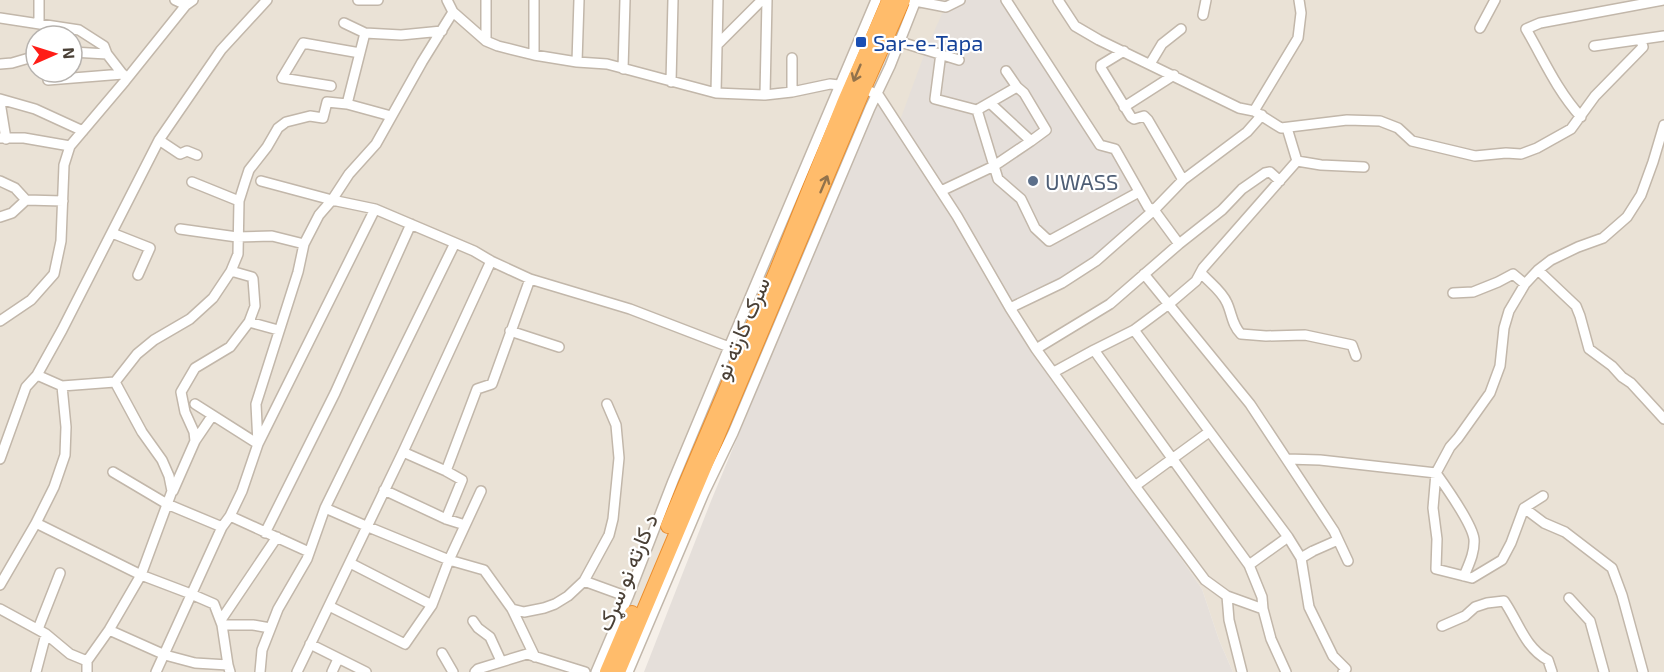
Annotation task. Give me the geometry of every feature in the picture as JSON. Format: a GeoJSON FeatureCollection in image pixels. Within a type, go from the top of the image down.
{"type":"FeatureCollection","features":[{"type":"Feature","properties":{"kind":"highway","name":"سرک کارته نو"},"geometry":{"type":"LineString","coordinates":[[726,404],[827,130],[889,0]]}},
{"type":"Feature","properties":{"kind":"highway","name":"سرک کارته نو"},"geometry":{"type":"LineString","coordinates":[[618,672],[689,488],[911,0]]}},
{"type":"Feature","properties":{"kind":"highway","name":"د کارته نو سړک"},"geometry":{"type":"LineString","coordinates":[[607,672],[689,488]]}},
{"type":"Feature","properties":{"kind":"street"},"geometry":{"type":"LineString","coordinates":[[39,0],[39,23]]}},
{"type":"Feature","properties":{"kind":"street"},"geometry":{"type":"LineString","coordinates":[[175,0],[190,3]]}},
{"type":"Feature","properties":{"kind":"street"},"geometry":{"type":"LineString","coordinates":[[0,459],[27,387],[37,375],[159,140],[221,50],[267,0]]}},
{"type":"Feature","properties":{"kind":"street"},"geometry":{"type":"LineString","coordinates":[[358,0],[378,0]]}},
{"type":"Feature","properties":{"kind":"street"},"geometry":{"type":"LineString","coordinates":[[447,0],[453,12],[486,41],[534,55],[607,64],[716,93],[765,95],[830,84],[839,85]]}},
{"type":"Feature","properties":{"kind":"street"},"geometry":{"type":"LineString","coordinates":[[486,0],[486,41]]}},
{"type":"Feature","properties":{"kind":"street"},"geometry":{"type":"LineString","coordinates":[[534,0],[534,55]]}},
{"type":"Feature","properties":{"kind":"street"},"geometry":{"type":"LineString","coordinates":[[577,62],[579,0]]}},
{"type":"Feature","properties":{"kind":"street"},"geometry":{"type":"LineString","coordinates":[[623,69],[625,0]]}},
{"type":"Feature","properties":{"kind":"street"},"geometry":{"type":"LineString","coordinates":[[671,82],[673,0]]}},
{"type":"Feature","properties":{"kind":"street"},"geometry":{"type":"LineString","coordinates":[[716,93],[718,0]]}},
{"type":"Feature","properties":{"kind":"street"},"geometry":{"type":"LineString","coordinates":[[718,44],[765,0]]}},
{"type":"Feature","properties":{"kind":"street"},"geometry":{"type":"LineString","coordinates":[[765,0],[765,95]]}},
{"type":"Feature","properties":{"kind":"street"},"geometry":{"type":"LineString","coordinates":[[628,672],[689,488],[729,347],[827,130],[839,85],[876,0]]}},
{"type":"Feature","properties":{"kind":"street"},"geometry":{"type":"LineString","coordinates":[[911,0],[946,7],[960,0]]}},
{"type":"Feature","properties":{"kind":"street"},"geometry":{"type":"LineString","coordinates":[[1006,0],[1100,145],[1115,149],[1148,207],[1154,210],[1179,244]]}},
{"type":"Feature","properties":{"kind":"street"},"geometry":{"type":"LineString","coordinates":[[1058,0],[1075,26],[1099,40],[1239,108],[1258,113],[1281,128],[1347,120],[1380,121],[1398,128],[1412,141],[1475,156],[1521,154],[1571,129],[1595,96],[1643,47],[1641,40]]}},
{"type":"Feature","properties":{"kind":"street"},"geometry":{"type":"LineString","coordinates":[[1203,15],[1206,0]]}},
{"type":"Feature","properties":{"kind":"street"},"geometry":{"type":"LineString","coordinates":[[1010,308],[1062,283],[1096,261],[1154,210],[1183,180],[1247,132],[1298,38],[1301,13],[1299,0]]}},
{"type":"Feature","properties":{"kind":"street"},"geometry":{"type":"LineString","coordinates":[[1480,28],[1495,0]]}},
{"type":"Feature","properties":{"kind":"street"},"geometry":{"type":"LineString","coordinates":[[1581,117],[1556,86],[1526,29],[1540,22],[1664,0]]}},
{"type":"Feature","properties":{"kind":"street"},"geometry":{"type":"LineString","coordinates":[[0,321],[31,300],[54,274],[61,241],[64,165],[70,146],[124,78],[190,3]]}},
{"type":"Feature","properties":{"kind":"street"},"geometry":{"type":"LineString","coordinates":[[258,444],[256,404],[298,272],[304,244],[319,215],[349,174],[376,144],[453,12]]}},
{"type":"Feature","properties":{"kind":"street"},"geometry":{"type":"LineString","coordinates":[[0,18],[80,30],[104,46],[124,78]]}},
{"type":"Feature","properties":{"kind":"street"},"geometry":{"type":"LineString","coordinates":[[344,22],[365,33],[401,35],[442,31]]}},
{"type":"Feature","properties":{"kind":"street"},"geometry":{"type":"LineString","coordinates":[[1150,64],[1162,44],[1181,29]]}},
{"type":"Feature","properties":{"kind":"street"},"geometry":{"type":"LineString","coordinates":[[347,104],[365,33]]}},
{"type":"Feature","properties":{"kind":"street"},"geometry":{"type":"LineString","coordinates":[[1594,46],[1664,36]]}},
{"type":"Feature","properties":{"kind":"street"},"geometry":{"type":"LineString","coordinates":[[893,39],[959,60]]}},
{"type":"Feature","properties":{"kind":"street"},"geometry":{"type":"LineString","coordinates":[[331,87],[282,78],[303,43],[360,54]]}},
{"type":"Feature","properties":{"kind":"street"},"geometry":{"type":"LineString","coordinates":[[1124,51],[1101,66],[1133,119],[1142,116],[1146,118],[1183,180]]}},
{"type":"Feature","properties":{"kind":"street"},"geometry":{"type":"LineString","coordinates":[[84,53],[107,54]]}},
{"type":"Feature","properties":{"kind":"street"},"geometry":{"type":"LineString","coordinates":[[941,54],[935,99],[977,110],[1017,87]]}},
{"type":"Feature","properties":{"kind":"street"},"geometry":{"type":"LineString","coordinates":[[792,58],[792,92]]}},
{"type":"Feature","properties":{"kind":"street"},"geometry":{"type":"LineString","coordinates":[[0,64],[24,60]]}},
{"type":"Feature","properties":{"kind":"street"},"geometry":{"type":"LineString","coordinates":[[941,191],[994,166],[1046,130],[1024,93],[1006,71]]}},
{"type":"Feature","properties":{"kind":"street"},"geometry":{"type":"LineString","coordinates":[[1124,107],[1174,75]]}},
{"type":"Feature","properties":{"kind":"street"},"geometry":{"type":"LineString","coordinates":[[84,79],[124,78]]}},
{"type":"Feature","properties":{"kind":"street"},"geometry":{"type":"LineString","coordinates":[[870,91],[941,191],[1036,349],[1205,580],[1227,596],[1263,609]]}},
{"type":"Feature","properties":{"kind":"street"},"geometry":{"type":"LineString","coordinates":[[596,672],[628,597],[689,488],[733,433],[870,91]]}},
{"type":"Feature","properties":{"kind":"street"},"geometry":{"type":"LineString","coordinates":[[70,146],[24,138],[3,138],[0,101],[35,109],[83,131]]}},
{"type":"Feature","properties":{"kind":"street"},"geometry":{"type":"LineString","coordinates":[[37,375],[62,386],[115,382],[136,354],[154,340],[190,319],[213,298],[231,271],[237,254],[239,201],[249,170],[278,128],[286,122],[310,116],[323,118],[327,102],[347,104],[391,116]]}},
{"type":"Feature","properties":{"kind":"street"},"geometry":{"type":"LineString","coordinates":[[990,103],[1031,141]]}},
{"type":"Feature","properties":{"kind":"street"},"geometry":{"type":"LineString","coordinates":[[977,110],[998,179],[1021,200],[1035,228],[1049,241],[1140,192]]}},
{"type":"Feature","properties":{"kind":"street"},"geometry":{"type":"LineString","coordinates":[[1543,496],[1524,508],[1502,560],[1472,578],[1436,569],[1437,538],[1433,508],[1436,473],[1450,447],[1490,393],[1500,366],[1504,328],[1509,311],[1525,284],[1538,270],[1551,260],[1603,238],[1628,217],[1641,195],[1664,125]]}},
{"type":"Feature","properties":{"kind":"street"},"geometry":{"type":"LineString","coordinates":[[1287,128],[1297,161]]}},
{"type":"Feature","properties":{"kind":"street"},"geometry":{"type":"LineString","coordinates":[[159,140],[180,154],[187,151],[197,155]]}},
{"type":"Feature","properties":{"kind":"street"},"geometry":{"type":"LineString","coordinates":[[1297,161],[1321,165],[1364,167]]}},
{"type":"Feature","properties":{"kind":"street"},"geometry":{"type":"LineString","coordinates":[[1054,372],[1134,330],[1169,304],[1196,280],[1297,161]]}},
{"type":"Feature","properties":{"kind":"street"},"geometry":{"type":"LineString","coordinates":[[1036,349],[1110,304],[1222,210],[1242,189],[1265,173],[1270,172],[1281,181]]}},
{"type":"Feature","properties":{"kind":"street"},"geometry":{"type":"LineString","coordinates":[[0,181],[15,189],[26,200],[63,201]]}},
{"type":"Feature","properties":{"kind":"street"},"geometry":{"type":"LineString","coordinates":[[261,181],[375,209],[474,251],[530,279],[630,309],[729,347]]}},
{"type":"Feature","properties":{"kind":"street"},"geometry":{"type":"LineString","coordinates":[[192,182],[239,201]]}},
{"type":"Feature","properties":{"kind":"street"},"geometry":{"type":"LineString","coordinates":[[0,217],[12,213],[26,200]]}},
{"type":"Feature","properties":{"kind":"street"},"geometry":{"type":"LineString","coordinates":[[156,672],[222,527],[242,491],[258,444],[375,209]]}},
{"type":"Feature","properties":{"kind":"street"},"geometry":{"type":"LineString","coordinates":[[265,533],[334,393],[411,224]]}},
{"type":"Feature","properties":{"kind":"street"},"geometry":{"type":"LineString","coordinates":[[180,229],[237,237],[272,236],[304,244]]}},
{"type":"Feature","properties":{"kind":"street"},"geometry":{"type":"LineString","coordinates":[[112,233],[150,248],[138,274]]}},
{"type":"Feature","properties":{"kind":"street"},"geometry":{"type":"LineString","coordinates":[[260,672],[262,650],[270,628],[309,552],[325,508],[455,243]]}},
{"type":"Feature","properties":{"kind":"street"},"geometry":{"type":"LineString","coordinates":[[297,672],[403,452],[491,261]]}},
{"type":"Feature","properties":{"kind":"street"},"geometry":{"type":"LineString","coordinates":[[1538,270],[1576,306],[1589,349],[1631,383],[1664,419]]}},
{"type":"Feature","properties":{"kind":"street"},"geometry":{"type":"LineString","coordinates":[[195,441],[194,432],[185,412],[182,390],[195,368],[230,347],[249,322],[255,306],[252,277],[231,271]]}},
{"type":"Feature","properties":{"kind":"street"},"geometry":{"type":"LineString","coordinates":[[1201,273],[1222,295],[1233,322],[1241,334],[1305,335],[1352,345],[1356,356]]}},
{"type":"Feature","properties":{"kind":"street"},"geometry":{"type":"LineString","coordinates":[[1144,274],[1250,404],[1334,531],[1348,561]]}},
{"type":"Feature","properties":{"kind":"street"},"geometry":{"type":"LineString","coordinates":[[1453,293],[1473,292],[1513,274],[1525,284]]}},
{"type":"Feature","properties":{"kind":"street"},"geometry":{"type":"LineString","coordinates":[[446,471],[477,389],[492,384],[530,279]]}},
{"type":"Feature","properties":{"kind":"street"},"geometry":{"type":"LineString","coordinates":[[249,322],[278,330]]}},
{"type":"Feature","properties":{"kind":"street"},"geometry":{"type":"LineString","coordinates":[[1134,330],[1288,537],[1301,558],[1309,607],[1333,656],[1346,669],[1343,672]]}},
{"type":"Feature","properties":{"kind":"street"},"geometry":{"type":"LineString","coordinates":[[510,331],[559,347]]}},
{"type":"Feature","properties":{"kind":"street"},"geometry":{"type":"LineString","coordinates":[[1094,350],[1249,566],[1262,597],[1271,639],[1287,671]]}},
{"type":"Feature","properties":{"kind":"street"},"geometry":{"type":"LineString","coordinates":[[115,382],[142,432],[162,460],[172,491]]}},
{"type":"Feature","properties":{"kind":"street"},"geometry":{"type":"LineString","coordinates":[[0,585],[36,523],[54,487],[66,455],[62,386]]}},
{"type":"Feature","properties":{"kind":"street"},"geometry":{"type":"LineString","coordinates":[[195,404],[258,444]]}},
{"type":"Feature","properties":{"kind":"street"},"geometry":{"type":"LineString","coordinates":[[512,609],[524,612],[555,604],[568,596],[584,581],[609,535],[613,519],[619,458],[616,425],[607,404]]}},
{"type":"Feature","properties":{"kind":"street"},"geometry":{"type":"LineString","coordinates":[[87,672],[87,661],[109,630],[141,575],[172,491],[195,441],[212,416]]}},
{"type":"Feature","properties":{"kind":"street"},"geometry":{"type":"LineString","coordinates":[[0,426],[10,430]]}},
{"type":"Feature","properties":{"kind":"street"},"geometry":{"type":"LineString","coordinates":[[1135,486],[1209,432]]}},
{"type":"Feature","properties":{"kind":"street"},"geometry":{"type":"LineString","coordinates":[[403,452],[462,480],[446,519]]}},
{"type":"Feature","properties":{"kind":"street"},"geometry":{"type":"LineString","coordinates":[[1287,459],[1320,460],[1436,473]]}},
{"type":"Feature","properties":{"kind":"street"},"geometry":{"type":"LineString","coordinates":[[113,472],[167,504],[222,527]]}},
{"type":"Feature","properties":{"kind":"street"},"geometry":{"type":"LineString","coordinates":[[1436,473],[1474,538],[1472,557],[1464,576]]}},
{"type":"Feature","properties":{"kind":"street"},"geometry":{"type":"LineString","coordinates":[[384,490],[446,519],[465,525]]}},
{"type":"Feature","properties":{"kind":"street"},"geometry":{"type":"LineString","coordinates":[[328,606],[405,645],[432,605],[449,560],[481,491]]}},
{"type":"Feature","properties":{"kind":"street"},"geometry":{"type":"LineString","coordinates":[[325,508],[449,560],[484,570],[512,609],[535,657]]}},
{"type":"Feature","properties":{"kind":"street"},"geometry":{"type":"LineString","coordinates":[[1524,508],[1544,523],[1565,532],[1612,568],[1622,595],[1643,672]]}},
{"type":"Feature","properties":{"kind":"street"},"geometry":{"type":"LineString","coordinates":[[230,516],[309,552]]}},
{"type":"Feature","properties":{"kind":"street"},"geometry":{"type":"LineString","coordinates":[[36,523],[141,575],[214,604],[221,622],[229,669],[193,667],[109,630]]}},
{"type":"Feature","properties":{"kind":"street"},"geometry":{"type":"LineString","coordinates":[[221,622],[244,583],[277,537]]}},
{"type":"Feature","properties":{"kind":"street"},"geometry":{"type":"LineString","coordinates":[[1249,566],[1288,537]]}},
{"type":"Feature","properties":{"kind":"street"},"geometry":{"type":"LineString","coordinates":[[1301,558],[1338,540]]}},
{"type":"Feature","properties":{"kind":"street"},"geometry":{"type":"LineString","coordinates":[[350,563],[432,605]]}},
{"type":"Feature","properties":{"kind":"street"},"geometry":{"type":"LineString","coordinates":[[36,672],[42,631],[60,573]]}},
{"type":"Feature","properties":{"kind":"street"},"geometry":{"type":"LineString","coordinates":[[584,581],[628,597]]}},
{"type":"Feature","properties":{"kind":"street"},"geometry":{"type":"LineString","coordinates":[[1227,596],[1229,620],[1242,672]]}},
{"type":"Feature","properties":{"kind":"street"},"geometry":{"type":"LineString","coordinates":[[1569,598],[1590,621],[1604,672]]}},
{"type":"Feature","properties":{"kind":"street"},"geometry":{"type":"LineString","coordinates":[[1442,626],[1465,616],[1476,606],[1504,601],[1531,646],[1538,655],[1548,660],[1552,672]]}},
{"type":"Feature","properties":{"kind":"street"},"geometry":{"type":"LineString","coordinates":[[0,609],[42,631],[70,654],[87,661]]}},
{"type":"Feature","properties":{"kind":"street"},"geometry":{"type":"LineString","coordinates":[[473,621],[490,637],[501,662]]}},
{"type":"Feature","properties":{"kind":"street"},"geometry":{"type":"LineString","coordinates":[[221,622],[270,628]]}},
{"type":"Feature","properties":{"kind":"street"},"geometry":{"type":"LineString","coordinates":[[310,644],[366,672]]}},
{"type":"Feature","properties":{"kind":"street"},"geometry":{"type":"LineString","coordinates":[[442,653],[453,672]]}},
{"type":"Feature","properties":{"kind":"street"},"geometry":{"type":"LineString","coordinates":[[475,672],[478,669],[527,654],[585,672]]}},
{"type":"Feature","properties":{"kind":"street"},"geometry":{"type":"LineString","coordinates":[[332,672],[338,659]]}},
{"type":"Feature","properties":{"kind":"shaded area"},"geometry":{"type":"Polygon","coordinates":[[[0,0],[1664,0],[1664,672],[1233,672],[1219,640],[1202,589],[1070,395],[879,96],[613,672],[0,672],[0,0]]]}},
{"type":"Feature","properties":{"kind":"shaded area"},"geometry":{"type":"Polygon","coordinates":[[[966,0],[1004,0],[1099,145],[1115,149],[1146,213],[1086,263],[1049,285],[1011,303],[1070,395],[1202,589],[1219,640],[1233,672],[644,672],[711,501],[879,96],[899,123],[927,47],[942,14],[966,0]]]}},
{"type":"Feature","properties":{"kind":"place","name":"Sar-e-Tapa"},"geometry":{"type":"Point","coordinates":[861,42]}},
{"type":"Feature","properties":{"kind":"place","name":"UWASS"},"geometry":{"type":"Point","coordinates":[1033,181]}}]}
